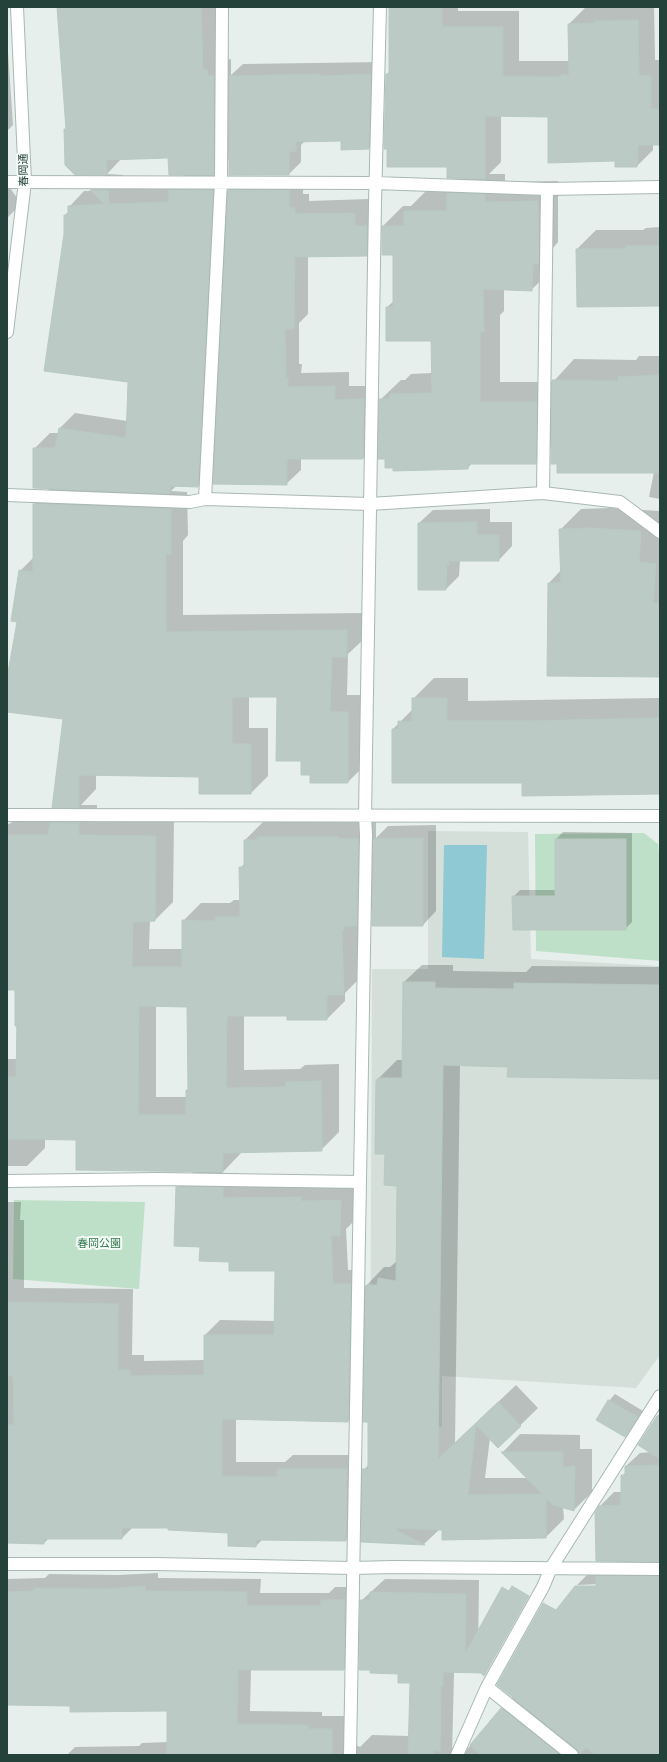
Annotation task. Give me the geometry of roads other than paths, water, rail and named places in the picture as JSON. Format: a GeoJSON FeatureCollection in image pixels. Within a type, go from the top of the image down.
{"type":"FeatureCollection","features":[{"type":"Feature","properties":{"kind":"street","name":"春岡通"},"geometry":{"type":"LineString","coordinates":[[7,332],[25,182],[17,7]]}},
{"type":"Feature","properties":{"kind":"street"},"geometry":{"type":"LineString","coordinates":[[204,499],[221,182],[222,7]]}},
{"type":"Feature","properties":{"kind":"street"},"geometry":{"type":"LineString","coordinates":[[350,1755],[366,835],[365,815],[375,182],[380,7]]}},
{"type":"Feature","properties":{"kind":"street"},"geometry":{"type":"LineString","coordinates":[[7,182],[375,182],[547,189],[660,187]]}},
{"type":"Feature","properties":{"kind":"street"},"geometry":{"type":"LineString","coordinates":[[543,493],[547,189]]}},
{"type":"Feature","properties":{"kind":"street"},"geometry":{"type":"LineString","coordinates":[[7,494],[190,502],[204,499],[370,504],[543,493],[620,502],[660,532]]}},
{"type":"Feature","properties":{"kind":"street"},"geometry":{"type":"LineString","coordinates":[[7,815],[660,816]]}},
{"type":"Feature","properties":{"kind":"street"},"geometry":{"type":"LineString","coordinates":[[7,1181],[158,1179],[360,1182]]}},
{"type":"Feature","properties":{"kind":"street"},"geometry":{"type":"LineString","coordinates":[[456,1755],[487,1687],[543,1587],[551,1568],[660,1396]]}},
{"type":"Feature","properties":{"kind":"street"},"geometry":{"type":"LineString","coordinates":[[7,1564],[155,1564],[354,1568],[660,1569]]}},
{"type":"Feature","properties":{"kind":"street"},"geometry":{"type":"LineString","coordinates":[[487,1687],[572,1755]]}},
{"type":"Feature","properties":{"kind":"water"},"geometry":{"type":"Polygon","coordinates":[[[444,845],[487,845],[484,959],[442,957],[444,845]]]}},
{"type":"Feature","properties":{"kind":"park label","name":"春岡公園"},"geometry":{"type":"Point","coordinates":[99,1244]}}]}
